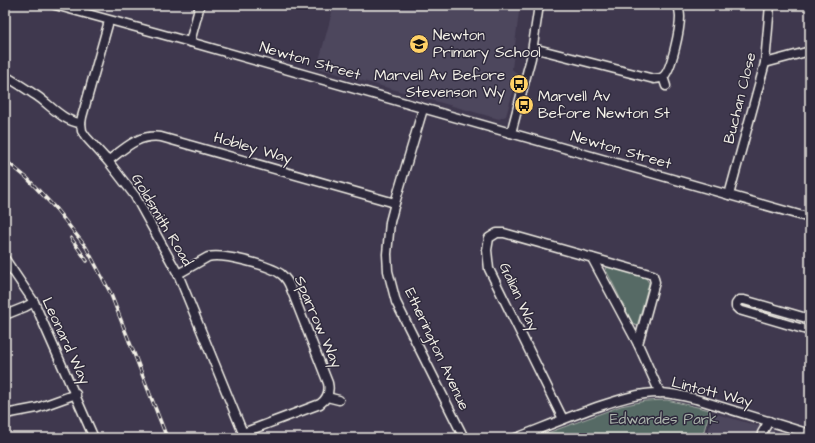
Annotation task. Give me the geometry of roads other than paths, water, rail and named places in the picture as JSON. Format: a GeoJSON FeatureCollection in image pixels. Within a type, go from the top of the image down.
{"type":"FeatureCollection","features":[{"type":"Feature","properties":{"kind":"street","name":"Newton Street"},"geometry":{"type":"LineString","coordinates":[[55,5],[810,218]]}},
{"type":"Feature","properties":{"kind":"street"},"geometry":{"type":"LineString","coordinates":[[190,42],[200,5]]}},
{"type":"Feature","properties":{"kind":"street"},"geometry":{"type":"LineString","coordinates":[[511,133],[529,70],[539,5]]}},
{"type":"Feature","properties":{"kind":"street"},"geometry":{"type":"LineString","coordinates":[[533,48],[654,79],[663,77],[670,66],[678,33],[680,17],[678,5]]}},
{"type":"Feature","properties":{"kind":"street","name":"Buchan Close"},"geometry":{"type":"LineString","coordinates":[[729,195],[765,63],[770,5]]}},
{"type":"Feature","properties":{"kind":"street"},"geometry":{"type":"LineString","coordinates":[[5,76],[38,96],[62,115],[77,123],[81,123],[109,21]]}},
{"type":"Feature","properties":{"kind":"street"},"geometry":{"type":"LineString","coordinates":[[765,63],[810,51]]}},
{"type":"Feature","properties":{"kind":"street"},"geometry":{"type":"LineString","coordinates":[[663,77],[666,86]]}},
{"type":"Feature","properties":{"kind":"street","name":"Etherington Avenue"},"geometry":{"type":"LineString","coordinates":[[424,109],[395,203],[389,228],[387,254],[388,271],[396,302],[464,438]]}},
{"type":"Feature","properties":{"kind":"street","name":"Goldsmith Road"},"geometry":{"type":"LineString","coordinates":[[81,123],[82,131],[86,137],[108,161],[135,196],[178,274],[244,435]]}},
{"type":"Feature","properties":{"kind":"street","name":"Hobley Way"},"geometry":{"type":"LineString","coordinates":[[108,161],[140,139],[147,136],[161,137],[395,203]]}},
{"type":"Feature","properties":{"kind":"street","name":"Galian Way"},"geometry":{"type":"LineString","coordinates":[[563,419],[490,273],[487,260],[487,242],[489,238],[497,233],[504,232],[650,274],[654,278],[655,282],[638,344]]}},
{"type":"Feature","properties":{"kind":"street","name":"Sparrow Way"},"geometry":{"type":"LineString","coordinates":[[178,274],[214,255],[240,259],[273,269],[281,273],[287,279],[292,289],[328,383],[329,388],[327,397]]}},
{"type":"Feature","properties":{"kind":"street"},"geometry":{"type":"LineString","coordinates":[[592,258],[638,344],[660,393]]}},
{"type":"Feature","properties":{"kind":"street","name":"Leonard Way"},"geometry":{"type":"LineString","coordinates":[[5,259],[34,302],[76,394],[94,438]]}},
{"type":"Feature","properties":{"kind":"street"},"geometry":{"type":"LineString","coordinates":[[810,319],[744,300],[739,300],[736,304],[736,307],[739,310],[810,331]]}},
{"type":"Feature","properties":{"kind":"street"},"geometry":{"type":"LineString","coordinates":[[5,314],[34,302]]}},
{"type":"Feature","properties":{"kind":"street","name":"Lintott Way"},"geometry":{"type":"LineString","coordinates":[[516,438],[563,419],[618,400],[635,395],[660,393],[696,399],[810,434]]}},
{"type":"Feature","properties":{"kind":"street"},"geometry":{"type":"LineString","coordinates":[[5,414],[37,408],[76,394]]}},
{"type":"Feature","properties":{"kind":"street"},"geometry":{"type":"LineString","coordinates":[[244,435],[320,404],[324,402],[327,397],[338,400]]}},
{"type":"Feature","properties":{"kind":"street"},"geometry":{"type":"LineString","coordinates":[[762,438],[762,433],[769,421]]}},
{"type":"Feature","properties":{"kind":"railway"},"geometry":{"type":"LineString","coordinates":[[5,160],[27,178],[56,209],[86,247],[110,292],[167,438]]}},
{"type":"Feature","properties":{"kind":"railway"},"geometry":{"type":"LineString","coordinates":[[71,238],[87,261]]}},
{"type":"Feature","properties":{"kind":"place","name":"Newton Primary School"},"geometry":{"type":"Point","coordinates":[419,44]}},
{"type":"Feature","properties":{"kind":"place","name":"Marvell Av Before Stevenson Wy"},"geometry":{"type":"Point","coordinates":[519,84]}},
{"type":"Feature","properties":{"kind":"place","name":"Marvell Av Before Newton St"},"geometry":{"type":"Point","coordinates":[524,105]}},
{"type":"Feature","properties":{"kind":"park label","name":"Edwardes Park"},"geometry":{"type":"Point","coordinates":[664,419]}}]}
